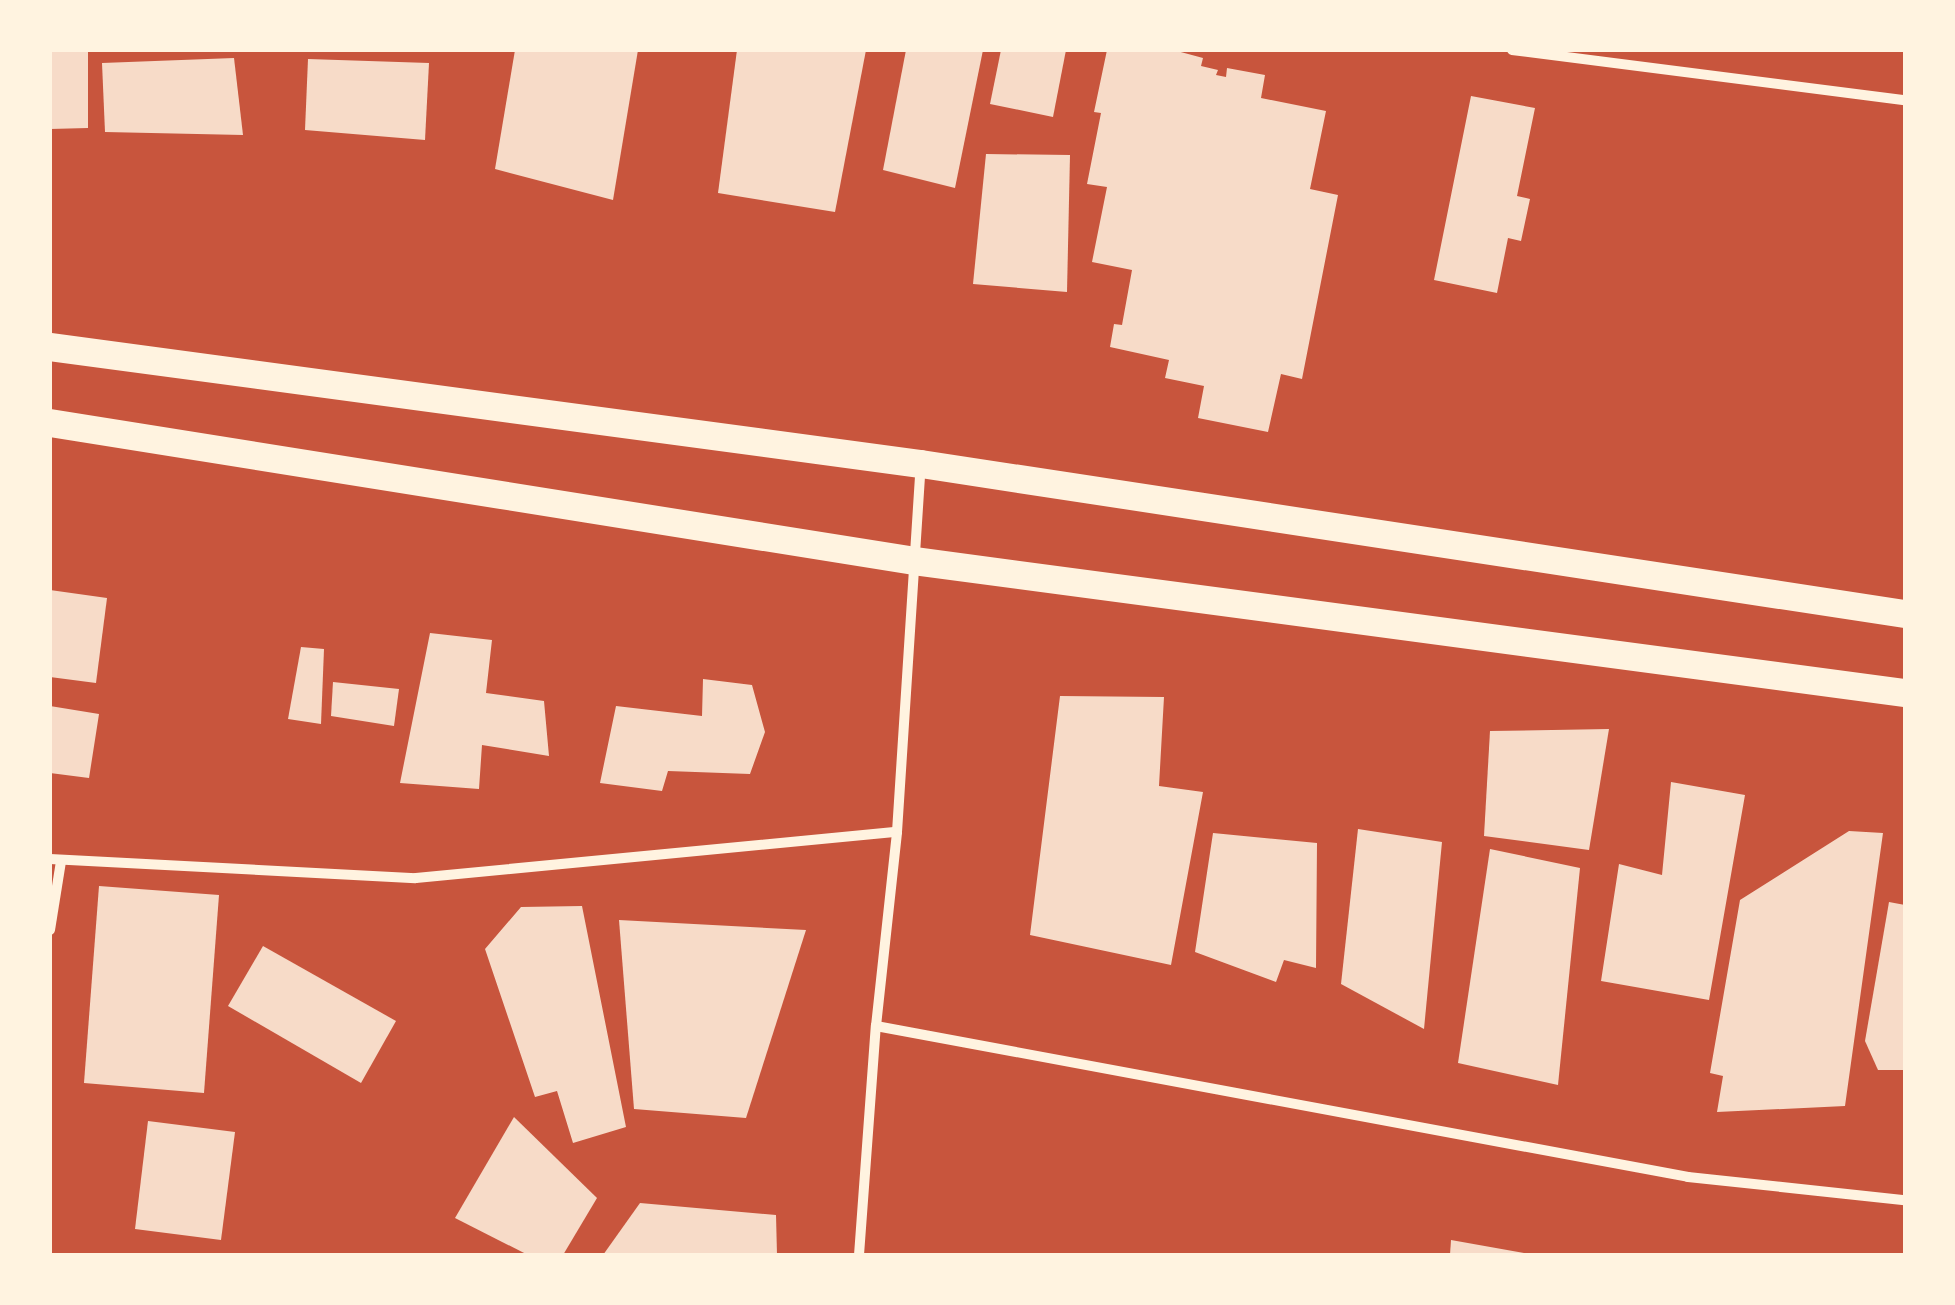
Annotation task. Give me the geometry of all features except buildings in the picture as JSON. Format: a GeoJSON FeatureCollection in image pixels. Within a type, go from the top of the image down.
{"type":"FeatureCollection","features":[{"type":"Feature","properties":{"kind":"highway"},"geometry":{"type":"LineString","coordinates":[[50,347],[922,464],[1905,614]]}},
{"type":"Feature","properties":{"kind":"highway"},"geometry":{"type":"LineString","coordinates":[[50,423],[914,561],[1905,693]]}},
{"type":"Feature","properties":{"kind":"street"},"geometry":{"type":"LineString","coordinates":[[1512,50],[1905,100]]}},
{"type":"Feature","properties":{"kind":"street"},"geometry":{"type":"LineString","coordinates":[[860,1255],[876,1026],[897,832],[922,464]]}},
{"type":"Feature","properties":{"kind":"street"},"geometry":{"type":"LineString","coordinates":[[50,930],[55,860],[416,878],[897,832]]}},
{"type":"Feature","properties":{"kind":"street"},"geometry":{"type":"LineString","coordinates":[[876,1026],[1688,1177],[1905,1200]]}}]}
